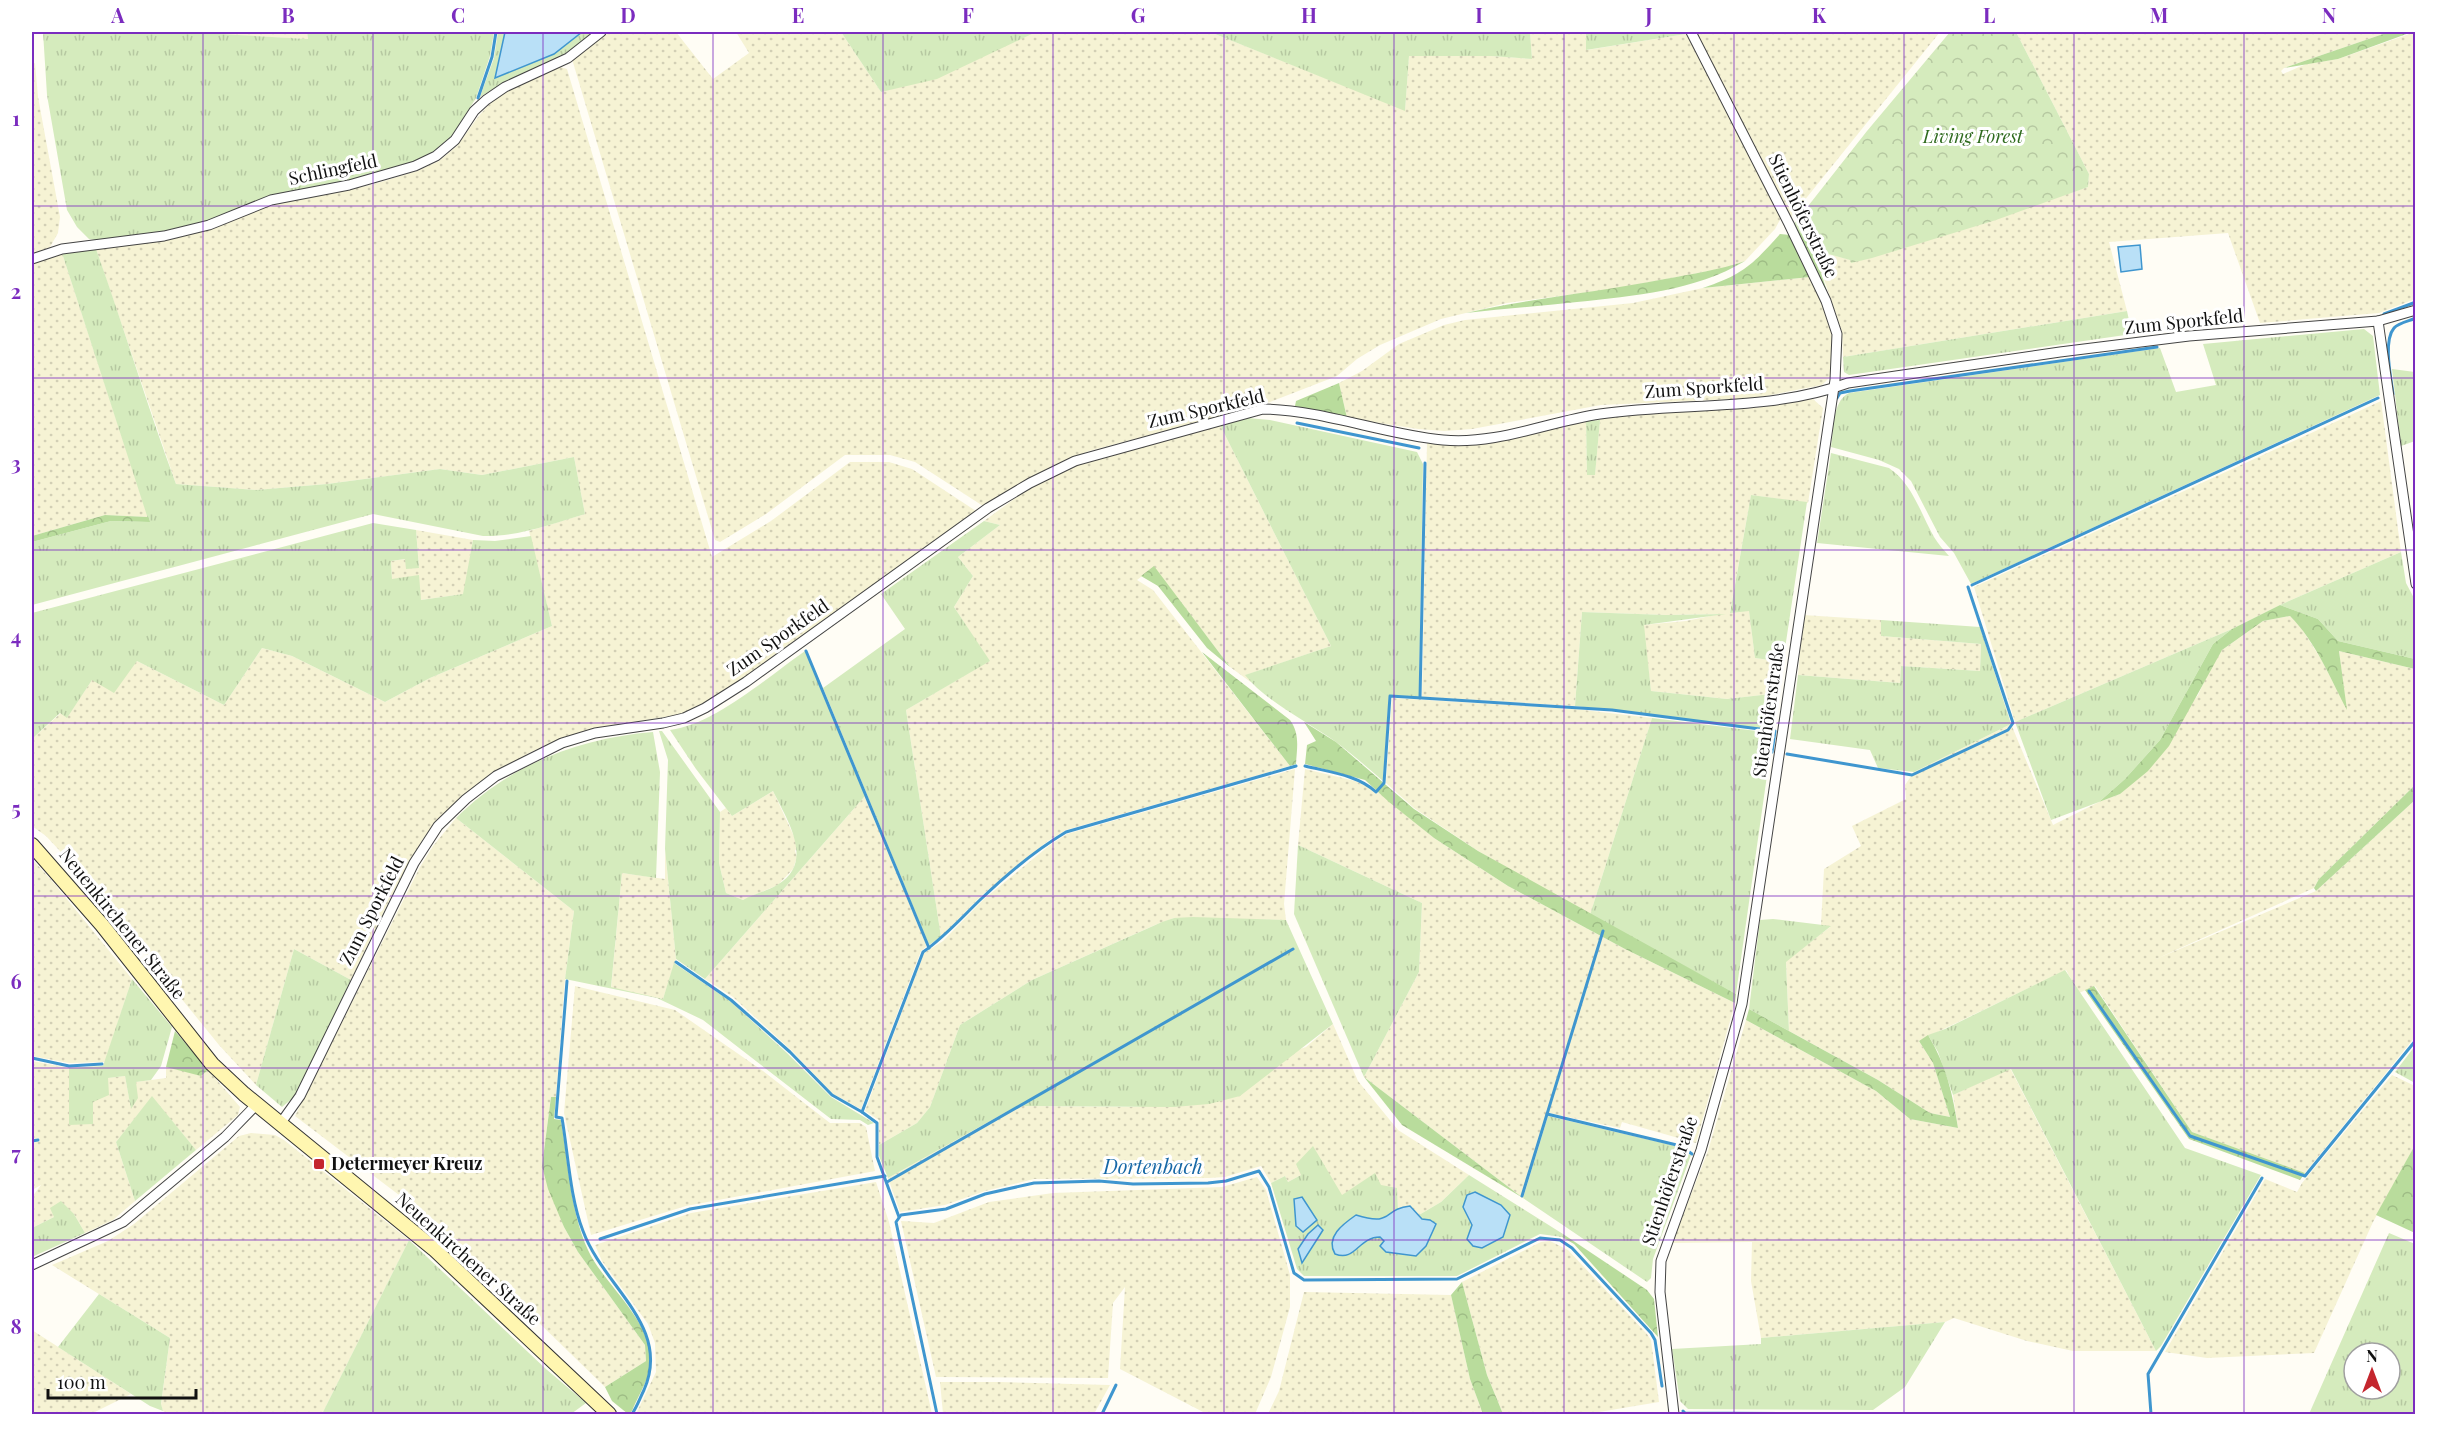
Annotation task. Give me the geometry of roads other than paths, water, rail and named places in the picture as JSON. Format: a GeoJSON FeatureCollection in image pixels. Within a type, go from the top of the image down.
{"type":"FeatureCollection","features":[{"type":"Feature","properties":{"kind":"street","name":"Schlingfeld"},"geometry":{"type":"LineString","coordinates":[[32,259],[62,249],[164,236],[209,225],[271,200],[349,185],[415,166],[436,156],[455,140],[474,111],[486,100],[505,87],[568,58],[601,32]]}},
{"type":"Feature","properties":{"kind":"street","name":"Stienhöferstraße"},"geometry":{"type":"LineString","coordinates":[[1674,1414],[1660,1292],[1661,1261],[1701,1150],[1742,1004],[1832,389],[1836,380],[1837,334],[1834,322],[1790,224],[1690,32]]}},
{"type":"Feature","properties":{"kind":"street","name":"Zum Sporkfeld"},"geometry":{"type":"LineString","coordinates":[[280,1124],[300,1096],[414,863],[438,826],[466,799],[496,776],[562,743],[595,733],[672,721],[705,708],[746,682],[988,508],[1067,464],[1091,455],[1263,409],[1295,411],[1444,440],[1470,440],[1522,433],[1600,414],[1641,409],[1755,404],[1832,389],[1848,383],[2092,348],[2189,336],[2378,321],[2415,310]]}},
{"type":"Feature","properties":{"kind":"street"},"geometry":{"type":"LineString","coordinates":[[2378,321],[2415,584]]}},
{"type":"Feature","properties":{"kind":"street","name":"Neuenkirchener Straße"},"geometry":{"type":"LineString","coordinates":[[32,845],[102,925],[212,1064],[280,1124],[434,1249],[609,1414]]}},
{"type":"Feature","properties":{"kind":"street"},"geometry":{"type":"LineString","coordinates":[[32,1265],[123,1222],[225,1137],[256,1104]]}},
{"type":"Feature","properties":{"kind":"water"},"geometry":{"type":"Polygon","coordinates":[[[505,32],[582,32],[554,54],[495,78],[505,32]]]}},
{"type":"Feature","properties":{"kind":"water"},"geometry":{"type":"Polygon","coordinates":[[[2140,245],[2142,269],[2121,272],[2118,247],[2140,245]]]}},
{"type":"Feature","properties":{"kind":"water"},"geometry":{"type":"Polygon","coordinates":[[[1475,1192],[1501,1205],[1510,1215],[1503,1237],[1482,1248],[1473,1246],[1467,1239],[1472,1225],[1463,1207],[1467,1195],[1475,1192]]]}},
{"type":"Feature","properties":{"kind":"water"},"geometry":{"type":"Polygon","coordinates":[[[1302,1197],[1317,1220],[1303,1232],[1296,1226],[1294,1199],[1302,1197]]]}},
{"type":"Feature","properties":{"kind":"water"},"geometry":{"type":"Polygon","coordinates":[[[1410,1206],[1422,1219],[1436,1224],[1426,1246],[1416,1256],[1386,1252],[1380,1246],[1384,1241],[1380,1237],[1367,1241],[1348,1255],[1335,1254],[1332,1248],[1334,1237],[1341,1227],[1356,1215],[1377,1219],[1410,1206]]]}},
{"type":"Feature","properties":{"kind":"water"},"geometry":{"type":"Polygon","coordinates":[[[1318,1225],[1323,1230],[1302,1263],[1298,1249],[1308,1234],[1318,1225]]]}},
{"type":"Feature","properties":{"kind":"waterway"},"geometry":{"type":"LineString","coordinates":[[478,98],[492,57],[496,32]]}},
{"type":"Feature","properties":{"kind":"waterway"},"geometry":{"type":"LineString","coordinates":[[2384,314],[2416,302]]}},
{"type":"Feature","properties":{"kind":"waterway"},"geometry":{"type":"LineString","coordinates":[[2393,394],[2388,350],[2391,334],[2398,325],[2416,318]]}},
{"type":"Feature","properties":{"kind":"waterway"},"geometry":{"type":"LineString","coordinates":[[1837,398],[1840,393],[1850,391],[2157,347]]}},
{"type":"Feature","properties":{"kind":"waterway"},"geometry":{"type":"LineString","coordinates":[[1972,585],[2378,398]]}},
{"type":"Feature","properties":{"kind":"waterway"},"geometry":{"type":"LineString","coordinates":[[1297,423],[1419,448]]}},
{"type":"Feature","properties":{"kind":"waterway"},"geometry":{"type":"LineString","coordinates":[[1420,698],[1425,463]]}},
{"type":"Feature","properties":{"kind":"waterway"},"geometry":{"type":"LineString","coordinates":[[1787,754],[1912,775],[2008,730],[2013,723],[1968,587]]}},
{"type":"Feature","properties":{"kind":"waterway"},"geometry":{"type":"LineString","coordinates":[[806,651],[929,948]]}},
{"type":"Feature","properties":{"kind":"waterway"},"geometry":{"type":"LineString","coordinates":[[1305,766],[1352,778],[1376,792],[1384,783],[1390,696],[1612,710],[1775,731],[1772,752]]}},
{"type":"Feature","properties":{"kind":"waterway"},"geometry":{"type":"LineString","coordinates":[[899,1217],[877,1157],[877,1123],[862,1112],[923,952],[1011,872],[1066,832],[1296,766]]}},
{"type":"Feature","properties":{"kind":"waterway"},"geometry":{"type":"LineString","coordinates":[[1522,1196],[1603,931]]}},
{"type":"Feature","properties":{"kind":"waterway"},"geometry":{"type":"LineString","coordinates":[[887,1182],[1293,949]]}},
{"type":"Feature","properties":{"kind":"waterway"},"geometry":{"type":"LineString","coordinates":[[676,962],[731,1000],[790,1052],[832,1095],[862,1112]]}},
{"type":"Feature","properties":{"kind":"waterway"},"geometry":{"type":"LineString","coordinates":[[567,981],[556,1117],[562,1118],[572,1190],[583,1231],[593,1252],[643,1327],[649,1346],[650,1367],[644,1390],[632,1414]]}},
{"type":"Feature","properties":{"kind":"waterway"},"geometry":{"type":"LineString","coordinates":[[2089,991],[2190,1136],[2305,1176],[2416,1040]]}},
{"type":"Feature","properties":{"kind":"waterway"},"geometry":{"type":"LineString","coordinates":[[32,1058],[69,1066],[102,1064]]}},
{"type":"Feature","properties":{"kind":"waterway"},"geometry":{"type":"LineString","coordinates":[[1547,1114],[1681,1146],[1692,1154]]}},
{"type":"Feature","properties":{"kind":"waterway"},"geometry":{"type":"LineString","coordinates":[[32,1141],[38,1140]]}},
{"type":"Feature","properties":{"kind":"waterway","name":"Dortenbach"},"geometry":{"type":"LineString","coordinates":[[937,1414],[896,1222],[901,1215],[946,1209],[985,1194],[1034,1183],[1099,1181],[1133,1184],[1208,1183],[1226,1181],[1259,1171],[1269,1187],[1294,1273],[1304,1280],[1457,1279],[1540,1238],[1560,1240],[1572,1248],[1651,1333],[1655,1340],[1662,1386]]}},
{"type":"Feature","properties":{"kind":"waterway"},"geometry":{"type":"LineString","coordinates":[[600,1239],[690,1209],[885,1176]]}},
{"type":"Feature","properties":{"kind":"waterway"},"geometry":{"type":"LineString","coordinates":[[2151,1414],[2148,1374],[2262,1178]]}},
{"type":"Feature","properties":{"kind":"waterway"},"geometry":{"type":"LineString","coordinates":[[1102,1414],[1116,1385]]}},
{"type":"Feature","properties":{"kind":"waterway"},"geometry":{"type":"LineString","coordinates":[[1683,1411],[1685,1413],[1863,1414]]}},
{"type":"Feature","properties":{"kind":"place","name":"Determeyer Kreuz"},"geometry":{"type":"Point","coordinates":[319,1164]}},
{"type":"Feature","properties":{"kind":"park label","name":"Living Forest"},"geometry":{"type":"Point","coordinates":[1973,137]}}]}
